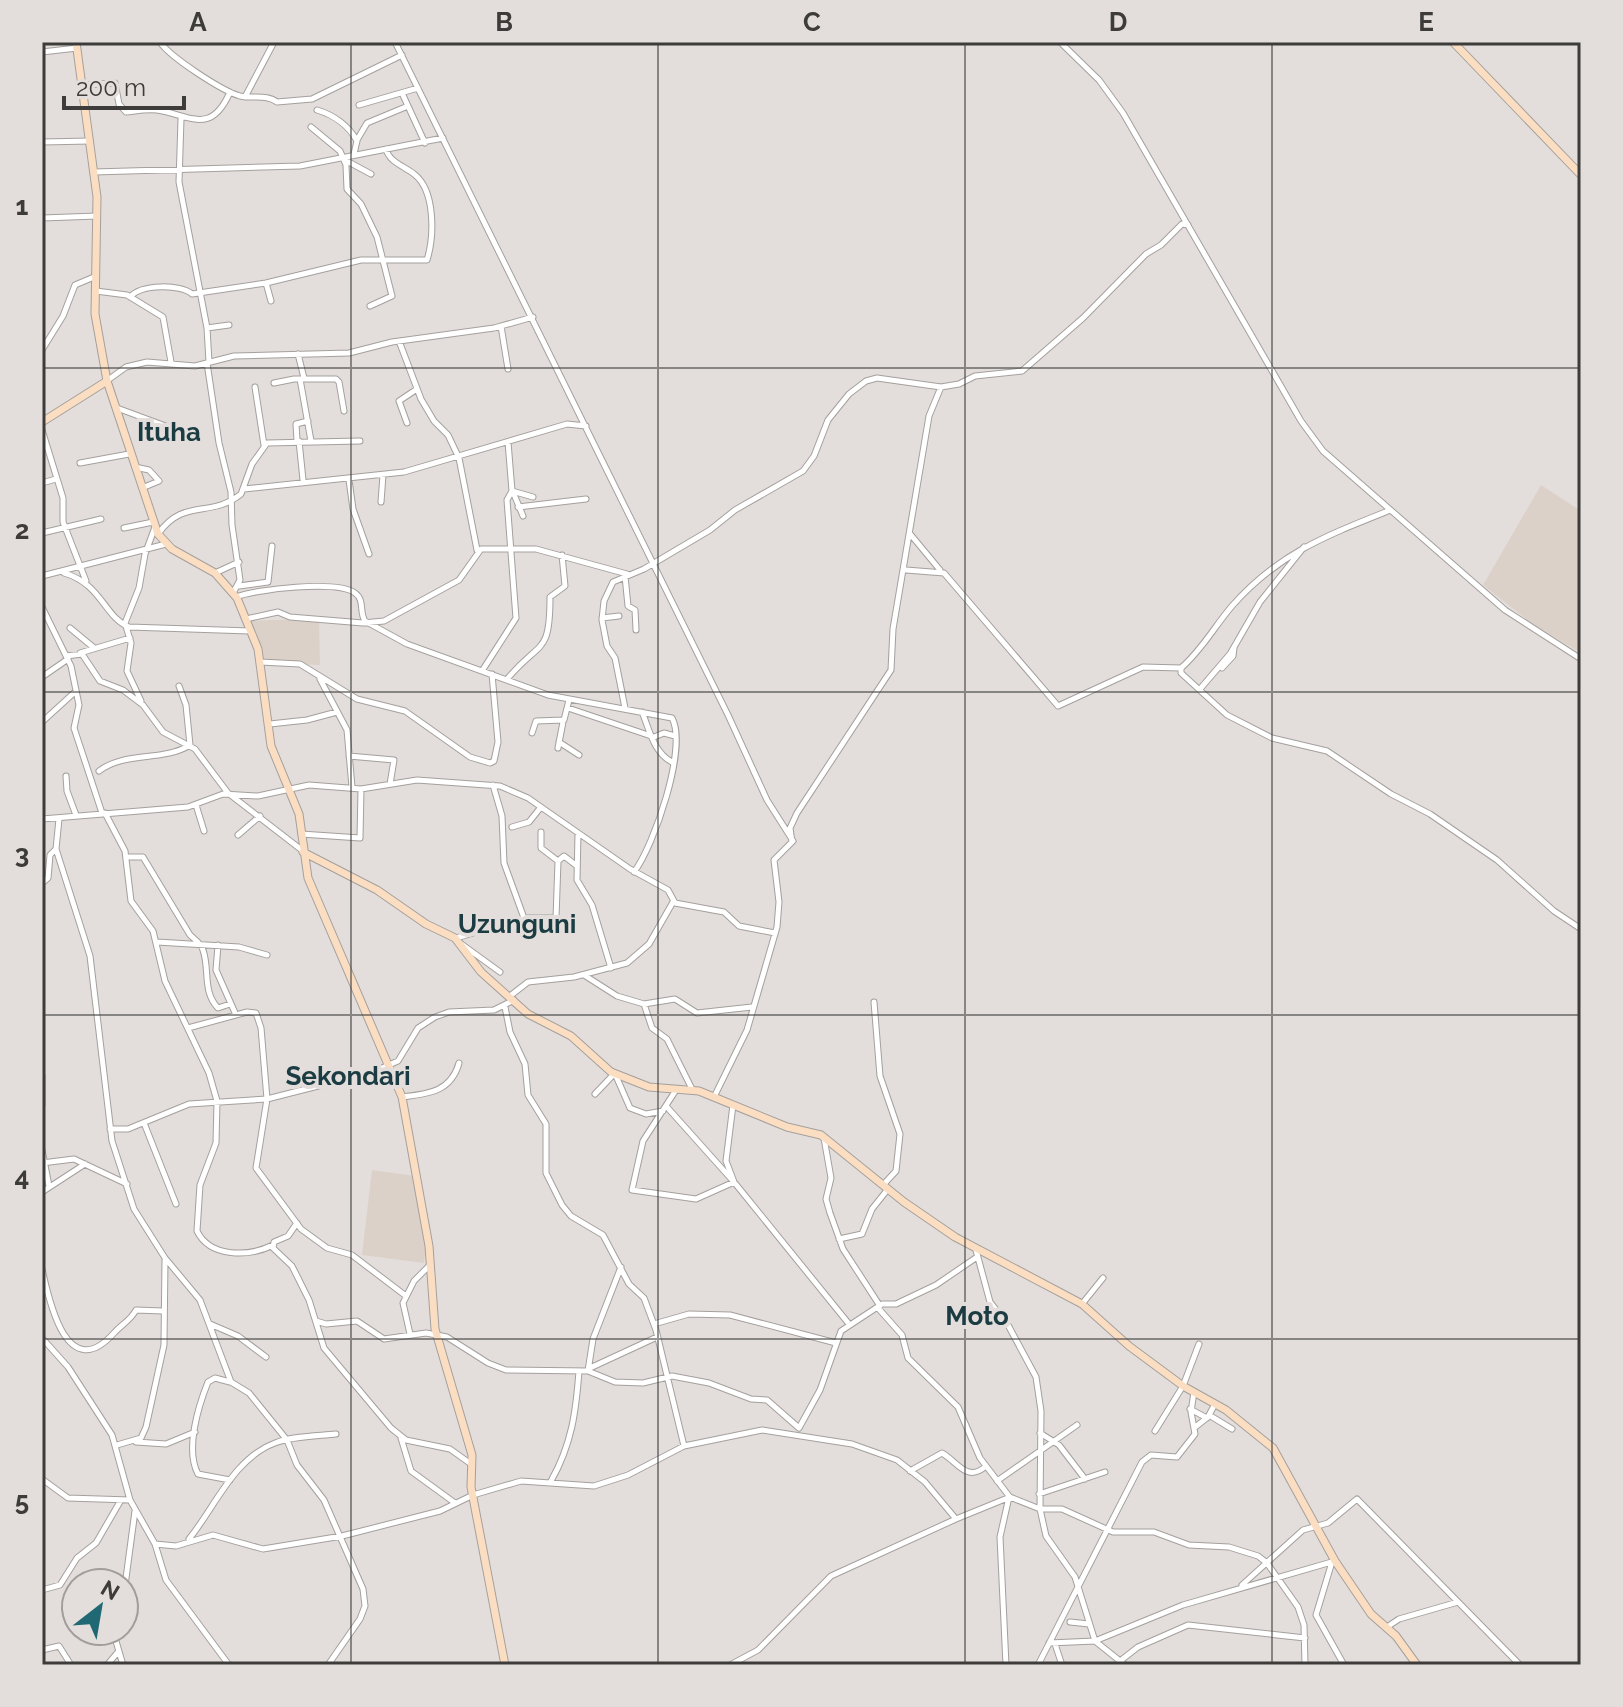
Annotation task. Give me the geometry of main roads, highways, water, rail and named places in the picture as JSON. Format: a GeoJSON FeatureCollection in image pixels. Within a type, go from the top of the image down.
{"type":"FeatureCollection","features":[{"type":"Feature","properties":{"kind":"district","name":"Ituha"},"geometry":{"type":"Point","coordinates":[169,432]}},
{"type":"Feature","properties":{"kind":"district","name":"Uzunguni"},"geometry":{"type":"Point","coordinates":[517,924]}},
{"type":"Feature","properties":{"kind":"district","name":"Sekondari"},"geometry":{"type":"Point","coordinates":[348,1076]}},
{"type":"Feature","properties":{"kind":"district","name":"Moto"},"geometry":{"type":"Point","coordinates":[977,1316]}}]}
